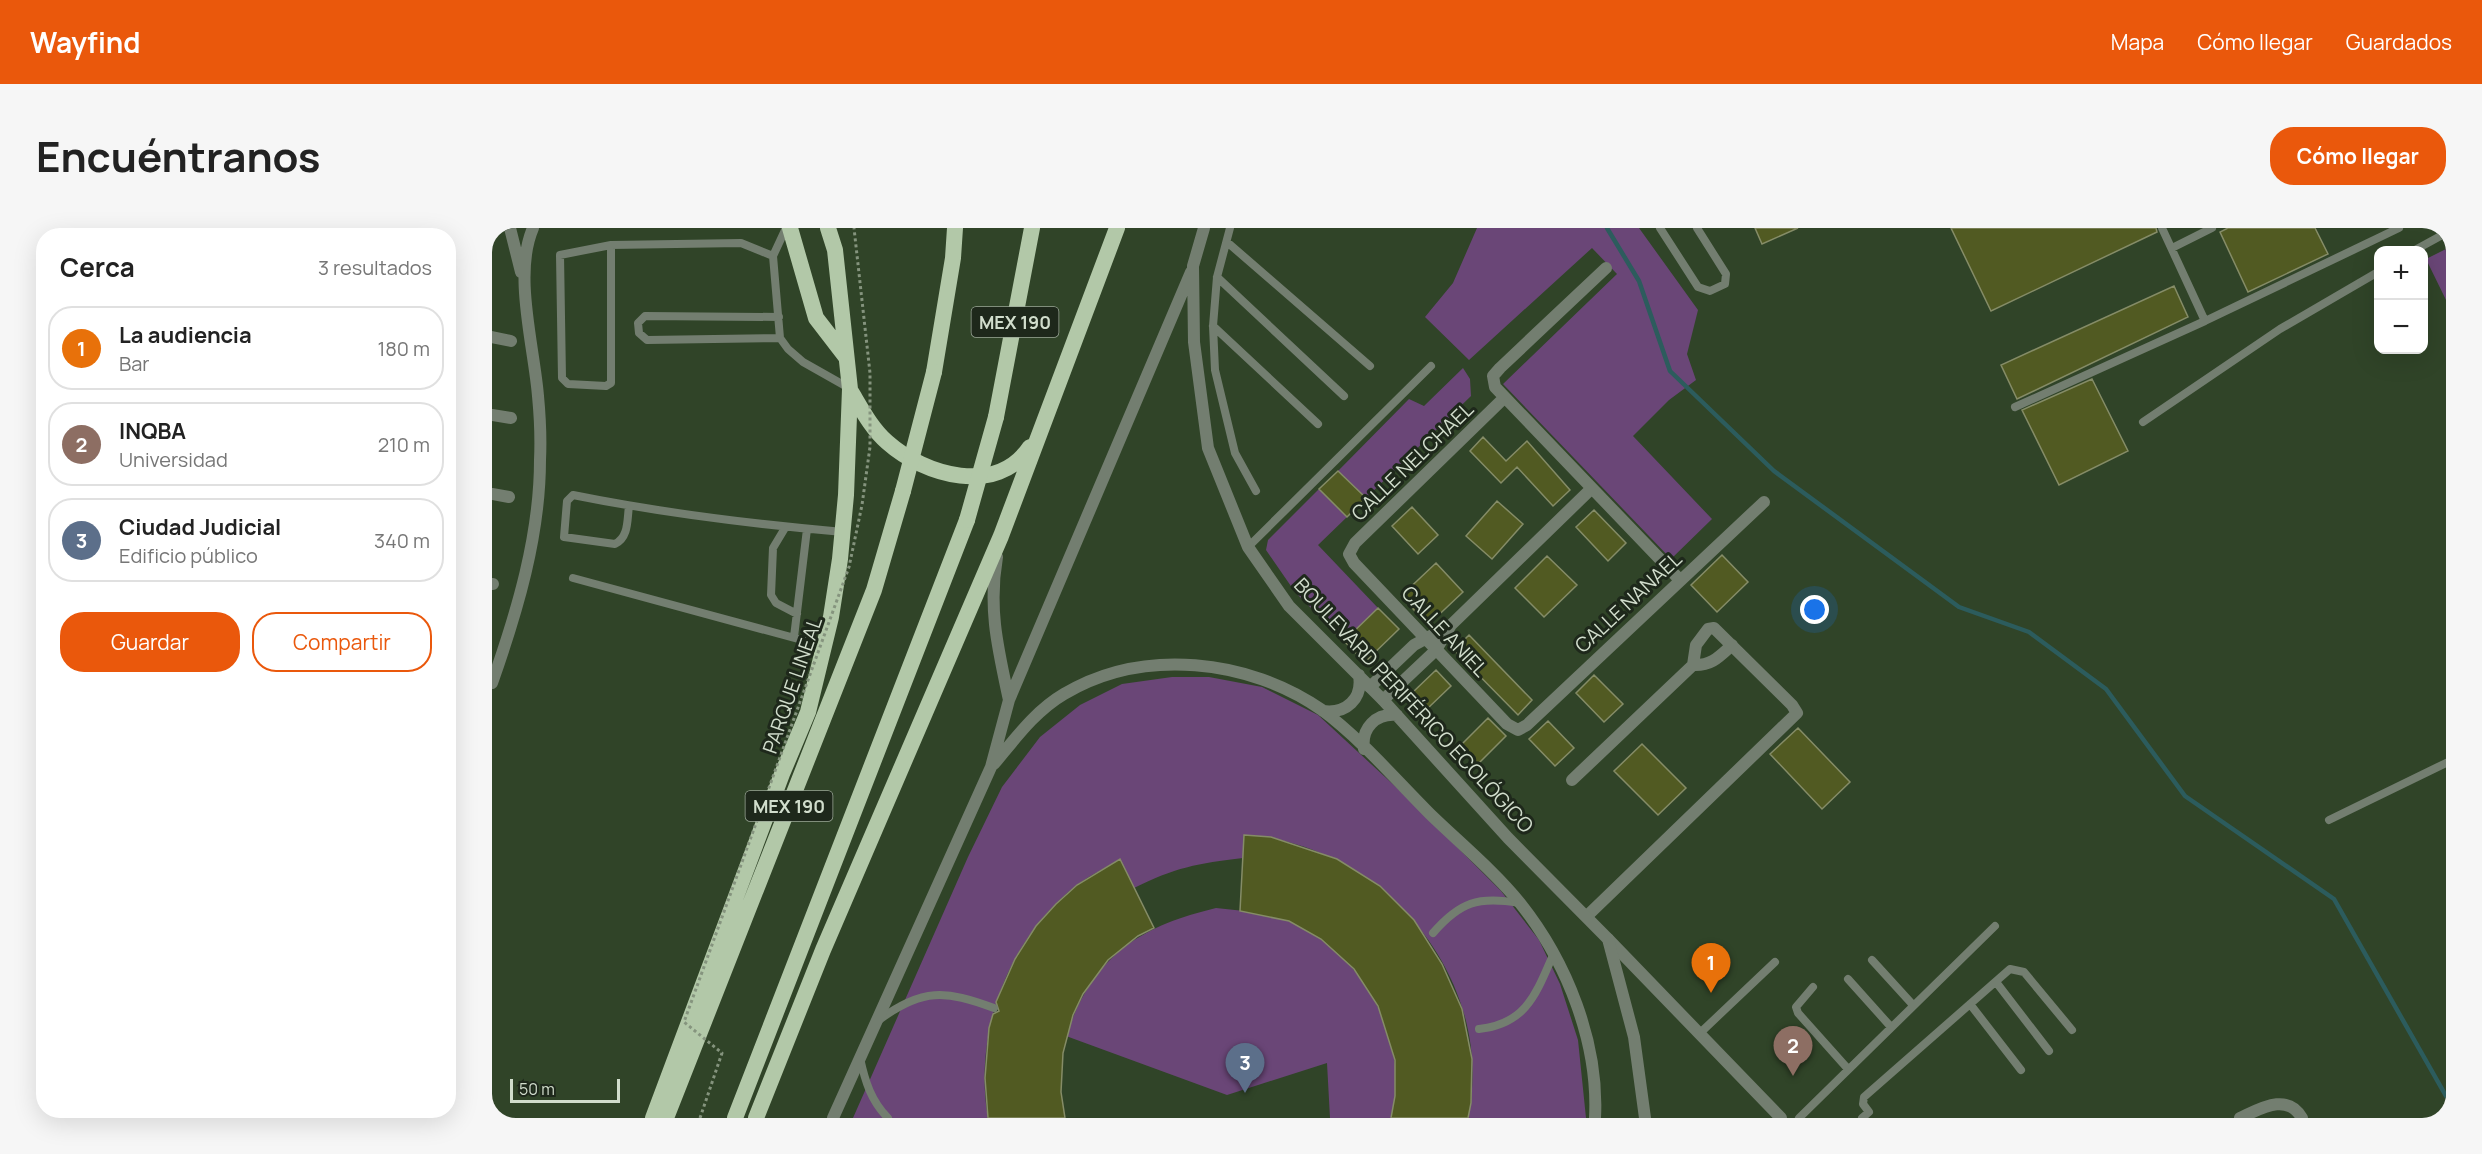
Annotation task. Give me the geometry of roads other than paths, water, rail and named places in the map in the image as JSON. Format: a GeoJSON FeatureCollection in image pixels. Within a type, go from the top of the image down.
{"type":"FeatureCollection","features":[{"type":"Feature","properties":{"kind":"highway"},"geometry":{"type":"LineString","coordinates":[[788,228],[816,318],[847,358]]}},
{"type":"Feature","properties":{"kind":"highway"},"geometry":{"type":"LineString","coordinates":[[653,1118],[782,774],[808,712],[836,588],[843,532],[850,389],[835,250],[828,228]]}},
{"type":"Feature","properties":{"kind":"highway","name":"MEX 190"},"geometry":{"type":"LineString","coordinates":[[666,1118],[874,590],[934,372],[953,258],[955,228]]}},
{"type":"Feature","properties":{"kind":"highway","name":"MEX 190"},"geometry":{"type":"LineString","coordinates":[[735,1118],[967,519],[996,417],[1032,228]]}},
{"type":"Feature","properties":{"kind":"highway"},"geometry":{"type":"LineString","coordinates":[[756,1118],[823,950],[1001,537],[1117,228]]}},
{"type":"Feature","properties":{"kind":"highway"},"geometry":{"type":"LineString","coordinates":[[850,389],[870,422],[885,441],[908,458],[939,472],[971,476],[996,473],[1019,460],[1038,436]]}},
{"type":"Feature","properties":{"kind":"street"},"geometry":{"type":"LineString","coordinates":[[510,228],[526,291]]}},
{"type":"Feature","properties":{"kind":"street"},"geometry":{"type":"LineString","coordinates":[[492,683],[514,621],[534,531],[540,461],[538,396],[526,291],[526,252],[533,228]]}},
{"type":"Feature","properties":{"kind":"street","name":"BOULEVARD PERIFÉRICO ECOLÓGICO"},"geometry":{"type":"LineString","coordinates":[[1204,228],[1193,266],[1194,342],[1208,448],[1248,547],[1289,606],[1383,700],[1508,838],[1608,939],[1634,1037],[1645,1118]]}},
{"type":"Feature","properties":{"kind":"street"},"geometry":{"type":"LineString","coordinates":[[833,1118],[991,767],[1009,700],[1193,266]]}},
{"type":"Feature","properties":{"kind":"street"},"geometry":{"type":"LineString","coordinates":[[1606,268],[1493,376],[1495,387],[1680,580]]}},
{"type":"Feature","properties":{"kind":"street"},"geometry":{"type":"LineString","coordinates":[[492,337],[510,341]]}},
{"type":"Feature","properties":{"kind":"street","name":"CALLE NELCHAEL"},"geometry":{"type":"LineString","coordinates":[[1349,554],[1355,543],[1504,398]]}},
{"type":"Feature","properties":{"kind":"street"},"geometry":{"type":"LineString","coordinates":[[492,415],[511,418]]}},
{"type":"Feature","properties":{"kind":"street"},"geometry":{"type":"LineString","coordinates":[[1370,687],[1414,645],[1450,625],[1591,489]]}},
{"type":"Feature","properties":{"kind":"street"},"geometry":{"type":"LineString","coordinates":[[492,494],[509,497]]}},
{"type":"Feature","properties":{"kind":"street","name":"CALLE NANAEL"},"geometry":{"type":"LineString","coordinates":[[1518,730],[1527,725],[1764,502]]}},
{"type":"Feature","properties":{"kind":"street"},"geometry":{"type":"LineString","coordinates":[[1001,537],[992,586],[993,624],[1009,700]]}},
{"type":"Feature","properties":{"kind":"street","name":"CALLE ANIEL"},"geometry":{"type":"LineString","coordinates":[[1349,554],[1354,563],[1506,724],[1518,730]]}},
{"type":"Feature","properties":{"kind":"street"},"geometry":{"type":"LineString","coordinates":[[1383,700],[1436,650],[1450,625]]}},
{"type":"Feature","properties":{"kind":"street"},"geometry":{"type":"LineString","coordinates":[[1572,780],[1693,665],[1696,645],[1708,629],[1714,628],[1792,705],[1797,713],[1587,916]]}},
{"type":"Feature","properties":{"kind":"street"},"geometry":{"type":"LineString","coordinates":[[1693,665],[1706,666],[1714,662],[1732,645]]}},
{"type":"Feature","properties":{"kind":"street"},"geometry":{"type":"LineString","coordinates":[[991,767],[1035,716],[1064,694],[1097,678],[1135,668],[1168,665],[1207,666],[1244,673],[1286,688],[1323,711],[1520,903],[1553,955],[1571,989],[1583,1023],[1591,1062],[1595,1118]]}},
{"type":"Feature","properties":{"kind":"street"},"geometry":{"type":"LineString","coordinates":[[1323,711],[1339,711],[1352,703],[1359,690],[1359,675]]}},
{"type":"Feature","properties":{"kind":"street"},"geometry":{"type":"LineString","coordinates":[[1364,749],[1364,735],[1371,723],[1383,716],[1397,715]]}},
{"type":"Feature","properties":{"kind":"street"},"geometry":{"type":"LineString","coordinates":[[1608,939],[1780,1118]]}},
{"type":"Feature","properties":{"kind":"street"},"geometry":{"type":"LineString","coordinates":[[2240,1118],[2272,1104],[2287,1104],[2302,1118]]}},
{"type":"Feature","properties":{"kind":"lane"},"geometry":{"type":"LineString","coordinates":[[788,228],[773,256],[780,338],[803,362],[850,389]]}},
{"type":"Feature","properties":{"kind":"lane"},"geometry":{"type":"LineString","coordinates":[[1230,228],[1217,277],[1213,326],[1215,370],[1235,453],[1256,491]]}},
{"type":"Feature","properties":{"kind":"lane"},"geometry":{"type":"LineString","coordinates":[[1660,228],[1698,287],[1710,291],[1725,284],[1727,279],[1697,228]]}},
{"type":"Feature","properties":{"kind":"lane"},"geometry":{"type":"LineString","coordinates":[[2162,228],[2205,321]]}},
{"type":"Feature","properties":{"kind":"lane"},"geometry":{"type":"LineString","coordinates":[[2172,248],[2212,228]]}},
{"type":"Feature","properties":{"kind":"lane"},"geometry":{"type":"LineString","coordinates":[[2015,407],[2205,321],[2399,228]]}},
{"type":"Feature","properties":{"kind":"lane"},"geometry":{"type":"LineString","coordinates":[[2422,246],[2446,233]]}},
{"type":"Feature","properties":{"kind":"lane"},"geometry":{"type":"LineString","coordinates":[[1227,242],[1370,366]]}},
{"type":"Feature","properties":{"kind":"lane"},"geometry":{"type":"LineString","coordinates":[[611,244],[611,383],[606,386],[568,384],[562,378],[558,260],[565,252],[611,244],[741,243],[773,256]]}},
{"type":"Feature","properties":{"kind":"lane"},"geometry":{"type":"LineString","coordinates":[[2143,422],[2280,329],[2374,275]]}},
{"type":"Feature","properties":{"kind":"lane"},"geometry":{"type":"LineString","coordinates":[[1217,277],[1344,396]]}},
{"type":"Feature","properties":{"kind":"lane"},"geometry":{"type":"LineString","coordinates":[[778,317],[645,316],[638,323],[639,333],[647,340],[780,338]]}},
{"type":"Feature","properties":{"kind":"lane"},"geometry":{"type":"LineString","coordinates":[[1213,326],[1318,424]]}},
{"type":"Feature","properties":{"kind":"lane"},"geometry":{"type":"LineString","coordinates":[[1248,547],[1431,366]]}},
{"type":"Feature","properties":{"kind":"lane"},"geometry":{"type":"LineString","coordinates":[[629,506],[625,536],[615,544],[564,537],[567,501],[573,495],[629,506],[785,528],[843,532]]}},
{"type":"Feature","properties":{"kind":"lane"},"geometry":{"type":"LineString","coordinates":[[785,528],[773,548],[771,595],[776,603],[797,614]]}},
{"type":"Feature","properties":{"kind":"lane"},"geometry":{"type":"LineString","coordinates":[[794,637],[807,529]]}},
{"type":"Feature","properties":{"kind":"lane"},"geometry":{"type":"LineString","coordinates":[[573,578],[824,646]]}},
{"type":"Feature","properties":{"kind":"lane"},"geometry":{"type":"LineString","coordinates":[[2329,820],[2446,764]]}},
{"type":"Feature","properties":{"kind":"lane"},"geometry":{"type":"LineString","coordinates":[[1432,933],[1459,907],[1494,899],[1520,903]]}},
{"type":"Feature","properties":{"kind":"lane"},"geometry":{"type":"LineString","coordinates":[[1799,1118],[1995,926]]}},
{"type":"Feature","properties":{"kind":"lane"},"geometry":{"type":"LineString","coordinates":[[1479,1029],[1508,1024],[1520,1014],[1542,980],[1553,955]]}},
{"type":"Feature","properties":{"kind":"lane"},"geometry":{"type":"LineString","coordinates":[[1872,960],[1913,1005]]}},
{"type":"Feature","properties":{"kind":"lane"},"geometry":{"type":"LineString","coordinates":[[1700,1034],[1775,962]]}},
{"type":"Feature","properties":{"kind":"lane"},"geometry":{"type":"LineString","coordinates":[[1869,1116],[1863,1104],[1864,1096],[2010,969],[2024,972],[2072,1030]]}},
{"type":"Feature","properties":{"kind":"lane"},"geometry":{"type":"LineString","coordinates":[[1848,980],[1891,1027]]}},
{"type":"Feature","properties":{"kind":"lane"},"geometry":{"type":"LineString","coordinates":[[1996,982],[2049,1051]]}},
{"type":"Feature","properties":{"kind":"lane"},"geometry":{"type":"LineString","coordinates":[[1813,987],[1796,1007],[1798,1013],[1848,1069]]}},
{"type":"Feature","properties":{"kind":"lane"},"geometry":{"type":"LineString","coordinates":[[877,1021],[898,1005],[919,996],[962,996],[994,1008]]}},
{"type":"Feature","properties":{"kind":"lane"},"geometry":{"type":"LineString","coordinates":[[1970,1004],[2021,1070]]}},
{"type":"Feature","properties":{"kind":"lane"},"geometry":{"type":"LineString","coordinates":[[860,1058],[866,1085],[879,1110],[888,1118]]}},
{"type":"Feature","properties":{"kind":"waterway"},"geometry":{"type":"LineString","coordinates":[[1607,228],[1639,281],[1670,371],[1774,471],[1959,607],[2029,632],[2106,689],[2185,796],[2334,899],[2446,1096]]}},
{"type":"Feature","properties":{"kind":"place","name":"La audiencia"},"geometry":{"type":"Point","coordinates":[1711,993]}},
{"type":"Feature","properties":{"kind":"place","name":"INQBA"},"geometry":{"type":"Point","coordinates":[1793,1076]}},
{"type":"Feature","properties":{"kind":"place","name":"Ciudad Judicial"},"geometry":{"type":"Point","coordinates":[1245,1093]}}]}
